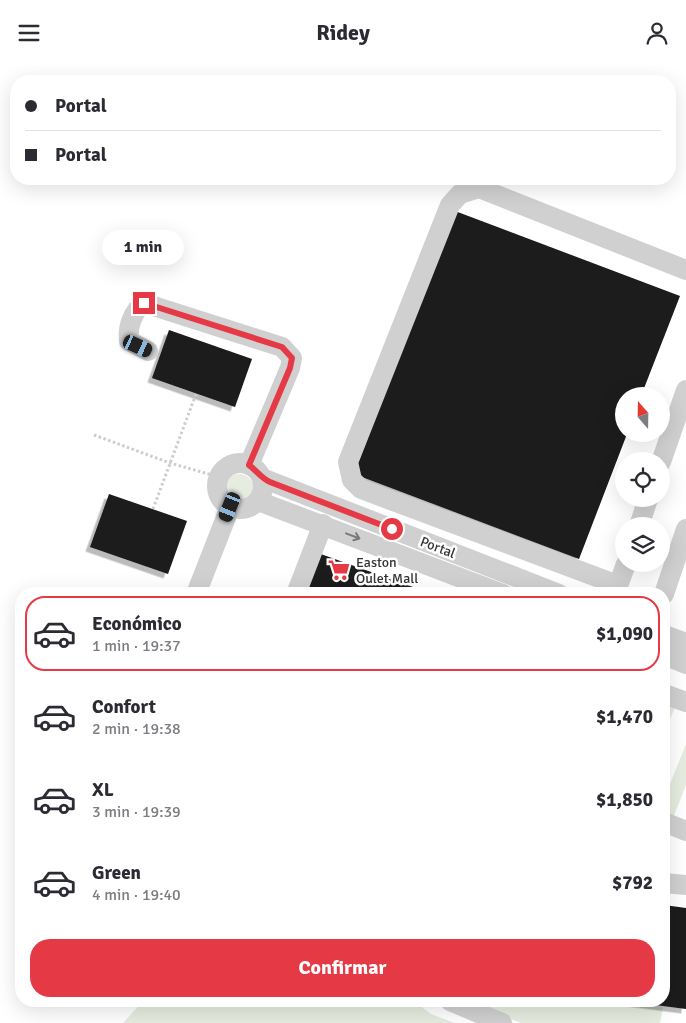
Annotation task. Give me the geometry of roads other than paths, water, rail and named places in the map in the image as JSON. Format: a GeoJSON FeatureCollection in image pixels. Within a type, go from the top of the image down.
{"type":"FeatureCollection","features":[{"type":"Feature","properties":{"kind":"street"},"geometry":{"type":"LineString","coordinates":[[609,587],[361,489],[352,480],[348,462],[450,205],[460,194],[479,188],[686,270]]}},
{"type":"Feature","properties":{"kind":"street"},"geometry":{"type":"LineString","coordinates":[[148,351],[129,341],[127,333],[136,309],[144,303],[282,347],[288,351],[292,358],[290,368],[256,472]]}},
{"type":"Feature","properties":{"kind":"street"},"geometry":{"type":"LineString","coordinates":[[665,452],[686,391]]}},
{"type":"Feature","properties":{"kind":"street"},"geometry":{"type":"LineString","coordinates":[[242,463],[256,472],[263,488],[258,501],[247,508],[230,507],[220,497],[217,484],[219,477],[228,466],[242,463]]}},
{"type":"Feature","properties":{"kind":"street","name":"Portal"},"geometry":{"type":"LineString","coordinates":[[256,472],[541,587]]}},
{"type":"Feature","properties":{"kind":"street","name":"Portal"},"geometry":{"type":"LineString","coordinates":[[258,501],[323,524],[480,587]]}},
{"type":"Feature","properties":{"kind":"street"},"geometry":{"type":"LineString","coordinates":[[199,587],[230,507]]}},
{"type":"Feature","properties":{"kind":"street"},"geometry":{"type":"LineString","coordinates":[[299,587],[323,524]]}},
{"type":"Feature","properties":{"kind":"street"},"geometry":{"type":"LineString","coordinates":[[666,587],[686,529]]}},
{"type":"Feature","properties":{"kind":"street"},"geometry":{"type":"LineString","coordinates":[[493,587],[496,570]]}},
{"type":"Feature","properties":{"kind":"street"},"geometry":{"type":"LineString","coordinates":[[618,587],[623,572]]}},
{"type":"Feature","properties":{"kind":"street"},"geometry":{"type":"LineString","coordinates":[[670,645],[686,664]]}},
{"type":"Feature","properties":{"kind":"street"},"geometry":{"type":"LineString","coordinates":[[670,696],[686,702]]}},
{"type":"Feature","properties":{"kind":"street"},"geometry":{"type":"LineString","coordinates":[[670,824],[686,831]]}},
{"type":"Feature","properties":{"kind":"street"},"geometry":{"type":"LineString","coordinates":[[670,884],[686,885]]}},
{"type":"Feature","properties":{"kind":"street"},"geometry":{"type":"LineString","coordinates":[[464,1007],[502,1023]]}},
{"type":"Feature","properties":{"kind":"place","name":"Easton Oulet Mall"},"geometry":{"type":"Point","coordinates":[339,570]}}]}
